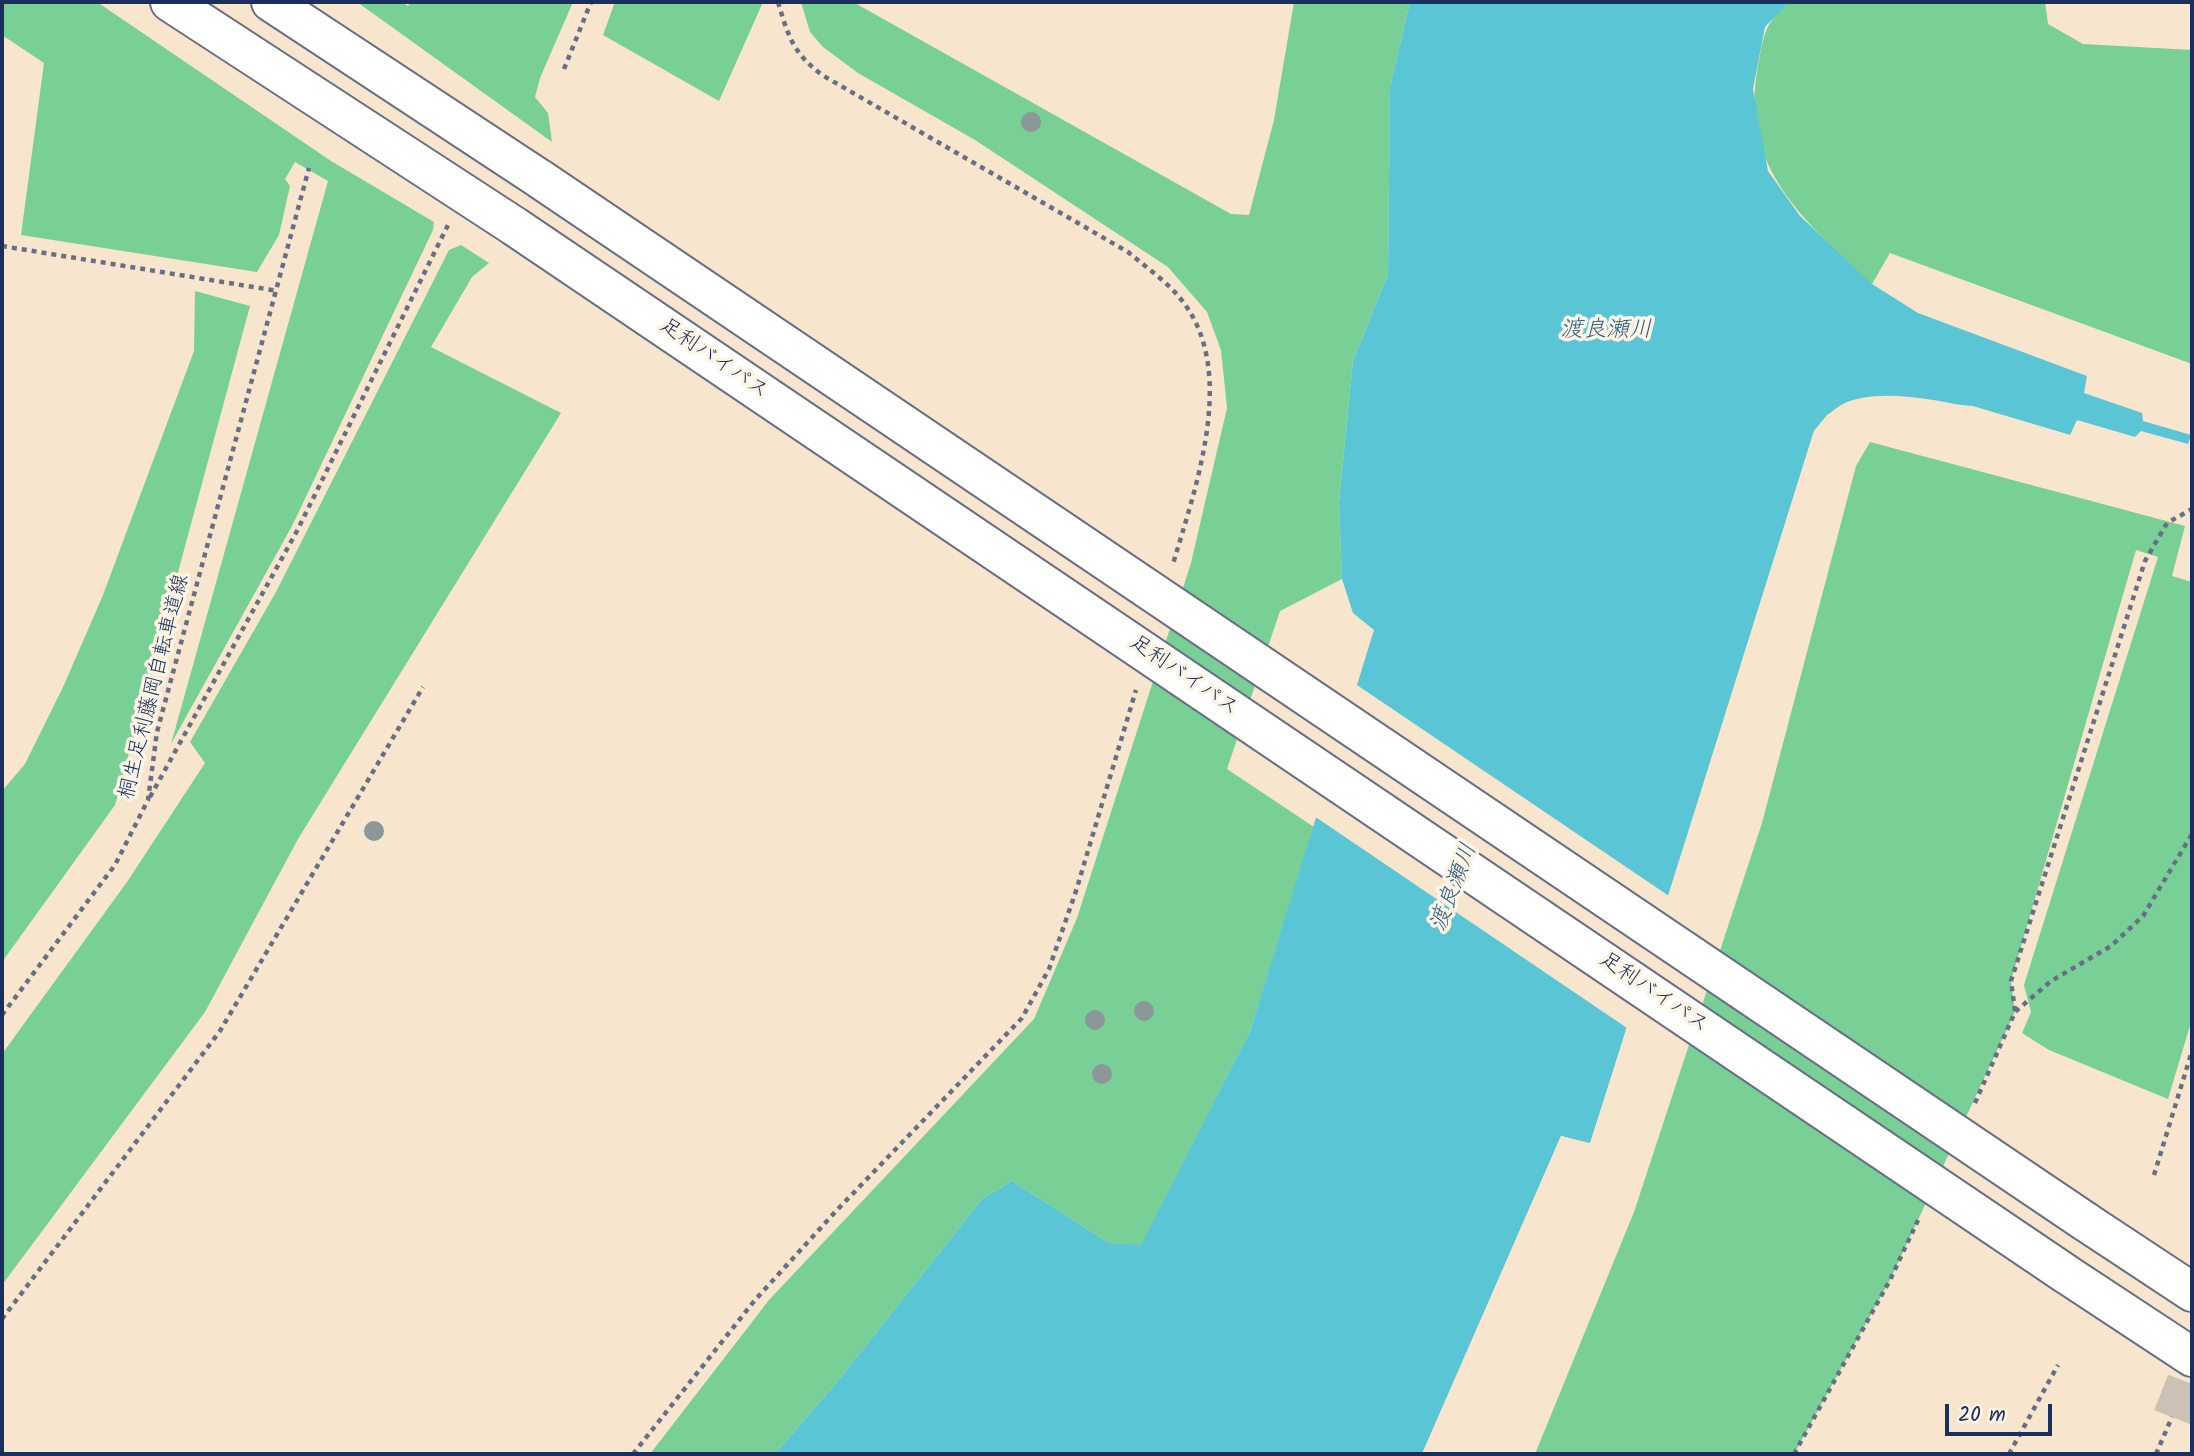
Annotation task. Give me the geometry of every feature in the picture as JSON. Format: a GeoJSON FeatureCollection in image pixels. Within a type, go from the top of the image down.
{"type":"FeatureCollection","features":[{"type":"Feature","properties":{"kind":"highway","name":"足利バイパス"},"geometry":{"type":"LineString","coordinates":[[170,2],[514,226],[2192,1357]]}},
{"type":"Feature","properties":{"kind":"highway"},"geometry":{"type":"LineString","coordinates":[[271,2],[540,179],[2192,1292]]}},
{"type":"Feature","properties":{"kind":"path"},"geometry":{"type":"LineString","coordinates":[[564,69],[592,2]]}},
{"type":"Feature","properties":{"kind":"path"},"geometry":{"type":"LineString","coordinates":[[778,2],[788,34],[801,58],[811,66],[1128,252],[1163,279],[1186,307],[1201,334],[1209,371],[1210,410],[1189,510],[1169,575]]}},
{"type":"Feature","properties":{"kind":"path","name":"桐生足利藤岡自転車道線"},"geometry":{"type":"LineString","coordinates":[[2,1015],[115,865],[148,800],[157,732],[309,168]]}},
{"type":"Feature","properties":{"kind":"path"},"geometry":{"type":"LineString","coordinates":[[148,800],[297,531],[450,221]]}},
{"type":"Feature","properties":{"kind":"path"},"geometry":{"type":"LineString","coordinates":[[2,246],[278,291]]}},
{"type":"Feature","properties":{"kind":"path"},"geometry":{"type":"LineString","coordinates":[[2015,1012],[2011,981],[2146,561],[2167,523],[2192,509]]}},
{"type":"Feature","properties":{"kind":"path"},"geometry":{"type":"LineString","coordinates":[[633,1454],[755,1300],[837,1210],[1022,1018],[1049,969],[1063,930],[1138,681]]}},
{"type":"Feature","properties":{"kind":"path"},"geometry":{"type":"LineString","coordinates":[[2,1319],[220,1031],[423,687]]}},
{"type":"Feature","properties":{"kind":"path"},"geometry":{"type":"LineString","coordinates":[[2154,1175],[2192,1051]]}},
{"type":"Feature","properties":{"kind":"path"},"geometry":{"type":"LineString","coordinates":[[2009,1454],[2057,1365]]}},
{"type":"Feature","properties":{"kind":"path"},"geometry":{"type":"LineString","coordinates":[[2156,1454],[2172,1417]]}},
{"type":"Feature","properties":{"kind":"green space"},"geometry":{"type":"Polygon","coordinates":[[[2,2],[97,2],[331,161],[434,222],[433,230],[292,526],[171,744],[328,181],[295,162],[285,179],[290,186],[279,235],[257,272],[21,235],[44,63],[2,35],[2,2]]]}},
{"type":"Feature","properties":{"kind":"green space"},"geometry":{"type":"Polygon","coordinates":[[[357,2],[402,2],[408,6],[411,2],[573,2],[540,78],[535,97],[548,113],[552,142],[357,2]]]}},
{"type":"Feature","properties":{"kind":"green space"},"geometry":{"type":"Polygon","coordinates":[[[615,2],[763,2],[719,101],[603,35],[615,2]]]}},
{"type":"Feature","properties":{"kind":"green space"},"geometry":{"type":"Polygon","coordinates":[[[801,2],[853,2],[1231,214],[1249,215],[1274,120],[1294,2],[1410,2],[1390,87],[1388,274],[1353,361],[1339,502],[1342,579],[1280,611],[1227,769],[1314,827],[1250,1031],[1141,1246],[1109,1243],[1012,1181],[982,1199],[837,1382],[775,1454],[650,1454],[769,1300],[1034,1019],[1077,918],[1191,563],[1227,408],[1221,350],[1207,312],[1168,267],[975,140],[858,73],[823,47],[810,32],[801,2]]]}},
{"type":"Feature","properties":{"kind":"green space"},"geometry":{"type":"Polygon","coordinates":[[[1789,2],[2045,2],[2048,24],[2083,44],[2192,50],[2192,364],[1890,253],[1872,284],[1802,215],[1783,190],[1768,163],[1758,134],[1754,102],[1762,46],[1770,23],[1789,2]]]}},
{"type":"Feature","properties":{"kind":"green space"},"geometry":{"type":"Polygon","coordinates":[[[461,245],[489,263],[472,277],[431,347],[561,413],[298,839],[205,1012],[2,1285],[2,1054],[127,882],[205,763],[190,742],[276,592],[449,250],[461,245]]]}},
{"type":"Feature","properties":{"kind":"green space"},"geometry":{"type":"Polygon","coordinates":[[[195,291],[250,306],[115,805],[2,962],[2,791],[25,764],[64,685],[103,595],[194,351],[195,291]]]}},
{"type":"Feature","properties":{"kind":"green space"},"geometry":{"type":"Polygon","coordinates":[[[1870,442],[2185,526],[2172,576],[2192,582],[2192,1019],[2168,1099],[2049,1050],[2022,1033],[2031,1012],[2024,985],[2158,557],[2136,550],[2011,981],[2015,1012],[1890,1280],[1794,1454],[1535,1454],[1634,1212],[1762,823],[1856,466],[1870,442]]]}},
{"type":"Feature","properties":{"kind":"water","name":"渡良瀬川"},"geometry":{"type":"Polygon","coordinates":[[[1410,2],[1789,2],[1765,27],[1753,89],[1768,171],[1800,216],[1872,284],[1918,313],[2087,376],[2084,393],[2142,413],[2143,421],[2191,435],[2188,444],[2141,431],[2135,437],[2077,420],[2070,435],[1954,404],[1890,396],[1863,398],[1841,405],[1814,431],[1590,1144],[1561,1136],[1422,1454],[775,1454],[837,1382],[982,1199],[1012,1181],[1109,1243],[1141,1245],[1250,1031],[1374,630],[1353,613],[1342,579],[1339,502],[1353,361],[1388,274],[1390,87],[1410,2]]]}},
{"type":"Feature","properties":{"kind":"pier"},"geometry":{"type":"Polygon","coordinates":[[[1871,397],[1973,406],[2070,435],[2069,438],[1972,410],[1872,401],[1845,407],[1830,417],[1817,433],[1594,1145],[1590,1147],[1563,1140],[1426,1454],[1422,1454],[1561,1136],[1590,1143],[1627,1028],[1314,816],[1354,683],[1669,896],[1814,431],[1827,415],[1844,404],[1871,397]]]}},
{"type":"Feature","properties":{"kind":"tunnel"},"geometry":{"type":"LineString","coordinates":[[2172,1417],[2192,1366]]}}]}
